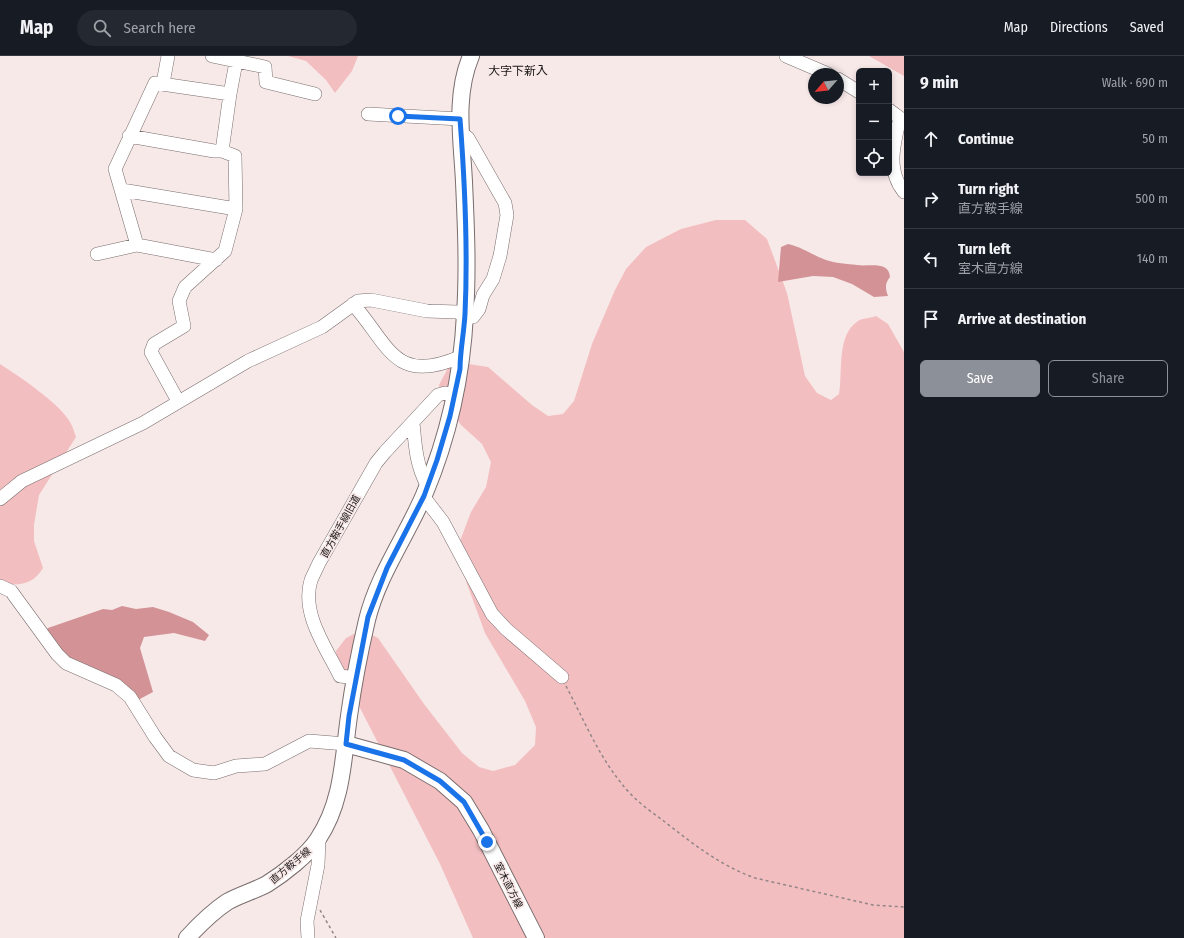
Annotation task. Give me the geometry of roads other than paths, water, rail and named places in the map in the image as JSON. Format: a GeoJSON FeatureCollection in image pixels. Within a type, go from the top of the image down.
{"type":"FeatureCollection","features":[{"type":"Feature","properties":{"kind":"main road","name":"直方鞍手線"},"geometry":{"type":"LineString","coordinates":[[186,938],[207,917],[228,901],[267,884],[304,856],[319,838],[336,800],[346,744],[349,716],[368,617],[387,568],[425,490],[442,447],[460,369],[465,316],[467,241],[460,126],[462,86],[471,56]]}},
{"type":"Feature","properties":{"kind":"main road","name":"室木直方線"},"geometry":{"type":"LineString","coordinates":[[346,744],[404,760],[440,781],[464,802],[481,830],[536,938]]}},
{"type":"Feature","properties":{"kind":"street"},"geometry":{"type":"LineString","coordinates":[[163,83],[168,56]]}},
{"type":"Feature","properties":{"kind":"street"},"geometry":{"type":"LineString","coordinates":[[212,56],[265,67],[266,82],[315,94]]}},
{"type":"Feature","properties":{"kind":"street"},"geometry":{"type":"LineString","coordinates":[[786,56],[814,68]]}},
{"type":"Feature","properties":{"kind":"street"},"geometry":{"type":"LineString","coordinates":[[222,151],[236,62]]}},
{"type":"Feature","properties":{"kind":"street"},"geometry":{"type":"LineString","coordinates":[[137,245],[115,169],[129,136],[156,82],[230,94]]}},
{"type":"Feature","properties":{"kind":"street"},"geometry":{"type":"LineString","coordinates":[[844,83],[856,90]]}},
{"type":"Feature","properties":{"kind":"street"},"geometry":{"type":"LineString","coordinates":[[892,112],[900,118],[892,154],[894,173],[904,192]]}},
{"type":"Feature","properties":{"kind":"street"},"geometry":{"type":"LineString","coordinates":[[0,499],[22,481],[143,423],[248,361],[322,327],[353,304],[371,300],[427,311],[457,312],[465,316],[473,317],[479,309],[483,295],[493,279],[500,256],[507,215],[505,203],[460,126],[368,114]]}},
{"type":"Feature","properties":{"kind":"street"},"geometry":{"type":"LineString","coordinates":[[129,136],[214,151],[222,151],[235,156],[236,209],[225,251],[184,287],[178,301],[184,326],[154,344],[151,352],[178,401]]}},
{"type":"Feature","properties":{"kind":"street"},"geometry":{"type":"LineString","coordinates":[[122,190],[236,209]]}},
{"type":"Feature","properties":{"kind":"street"},"geometry":{"type":"LineString","coordinates":[[97,254],[137,245],[216,260]]}},
{"type":"Feature","properties":{"kind":"street"},"geometry":{"type":"LineString","coordinates":[[353,304],[393,355],[408,365],[415,367],[437,365],[460,357]]}},
{"type":"Feature","properties":{"kind":"street","name":"直方鞍手線旧道"},"geometry":{"type":"LineString","coordinates":[[356,678],[340,676],[311,618],[308,591],[319,563],[376,463],[438,395],[445,393],[454,396]]}},
{"type":"Feature","properties":{"kind":"street"},"geometry":{"type":"LineString","coordinates":[[413,422],[416,456],[425,490],[492,614],[506,629],[562,677]]}},
{"type":"Feature","properties":{"kind":"street"},"geometry":{"type":"LineString","coordinates":[[0,586],[11,591],[57,654],[66,663],[116,685],[130,697],[155,737],[170,756],[193,770],[214,773],[236,766],[265,764],[309,741],[346,744]]}},
{"type":"Feature","properties":{"kind":"street"},"geometry":{"type":"LineString","coordinates":[[308,938],[307,921],[318,865],[319,838]]}},
{"type":"Feature","properties":{"kind":"district","name":"大字下新入"},"geometry":{"type":"Point","coordinates":[518,71]}}]}
